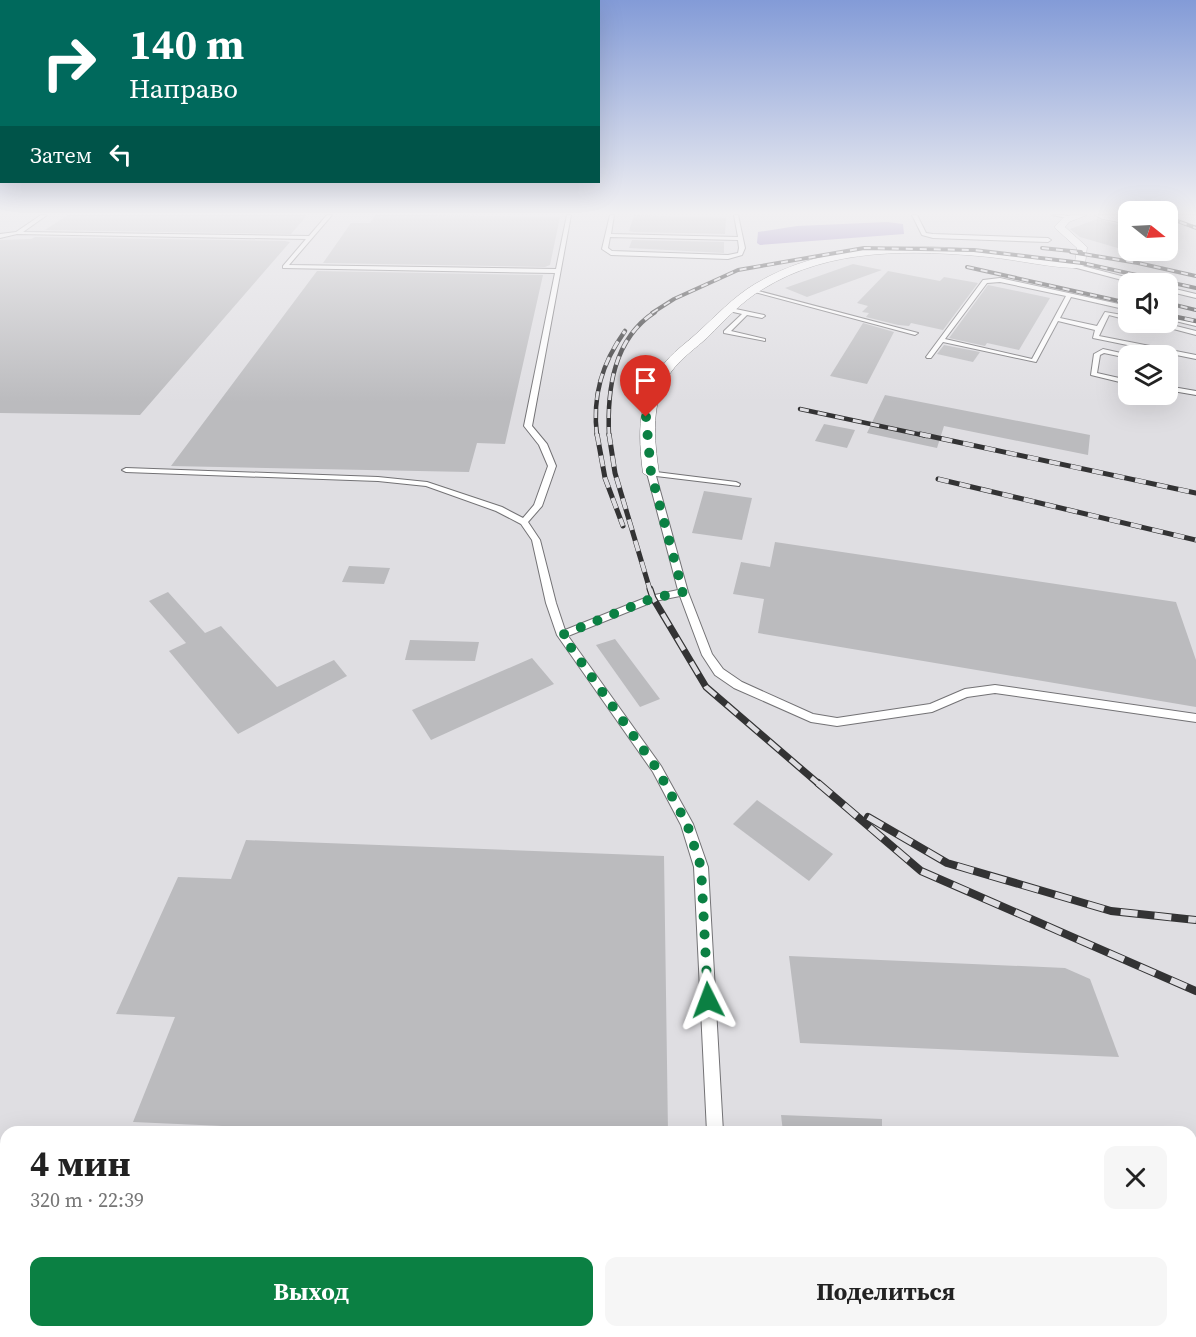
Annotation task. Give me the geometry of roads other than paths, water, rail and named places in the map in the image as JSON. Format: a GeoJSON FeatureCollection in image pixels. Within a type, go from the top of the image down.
{"type":"FeatureCollection","features":[{"type":"Feature","properties":{"kind":"street"},"geometry":{"type":"LineString","coordinates":[[651,473],[646,417],[655,386],[667,368],[753,290],[778,277]]}},
{"type":"Feature","properties":{"kind":"lane"},"geometry":{"type":"LineString","coordinates":[[524,522],[538,506],[552,466],[543,444],[528,426],[557,277]]}},
{"type":"Feature","properties":{"kind":"lane"},"geometry":{"type":"LineString","coordinates":[[929,357],[988,279],[1118,306]]}},
{"type":"Feature","properties":{"kind":"lane"},"geometry":{"type":"LineString","coordinates":[[753,290],[809,304],[845,317],[915,333]]}},
{"type":"Feature","properties":{"kind":"lane"},"geometry":{"type":"LineString","coordinates":[[1178,292],[1196,296]]}},
{"type":"Feature","properties":{"kind":"lane"},"geometry":{"type":"LineString","coordinates":[[942,340],[1034,361],[1069,296]]}},
{"type":"Feature","properties":{"kind":"lane"},"geometry":{"type":"LineString","coordinates":[[731,310],[762,316]]}},
{"type":"Feature","properties":{"kind":"lane"},"geometry":{"type":"LineString","coordinates":[[746,313],[726,332],[763,340]]}},
{"type":"Feature","properties":{"kind":"lane"},"geometry":{"type":"LineString","coordinates":[[1118,316],[1107,313],[1095,337],[1196,357]]}},
{"type":"Feature","properties":{"kind":"lane"},"geometry":{"type":"LineString","coordinates":[[1056,319],[1100,328]]}},
{"type":"Feature","properties":{"kind":"lane"},"geometry":{"type":"LineString","coordinates":[[1178,320],[1196,324]]}},
{"type":"Feature","properties":{"kind":"lane"},"geometry":{"type":"LineString","coordinates":[[1178,329],[1196,333]]}},
{"type":"Feature","properties":{"kind":"lane"},"geometry":{"type":"LineString","coordinates":[[1118,354],[1103,351],[1097,354],[1093,374],[1118,380]]}},
{"type":"Feature","properties":{"kind":"lane"},"geometry":{"type":"LineString","coordinates":[[1178,390],[1196,393]]}},
{"type":"Feature","properties":{"kind":"lane"},"geometry":{"type":"LineString","coordinates":[[126,470],[378,479],[427,484],[490,505],[524,522],[536,540],[551,603],[562,635],[657,769],[687,824],[701,867],[715,1126]]}},
{"type":"Feature","properties":{"kind":"lane"},"geometry":{"type":"LineString","coordinates":[[736,484],[651,473],[683,592],[707,655],[719,672],[738,685],[811,718],[837,722],[932,708],[965,693],[994,688],[1196,718]]}},
{"type":"Feature","properties":{"kind":"lane"},"geometry":{"type":"LineString","coordinates":[[562,635],[653,598],[683,592]]}},
{"type":"Feature","properties":{"kind":"railway"},"geometry":{"type":"LineString","coordinates":[[652,313],[674,299],[722,277]]}},
{"type":"Feature","properties":{"kind":"railway"},"geometry":{"type":"LineString","coordinates":[[1013,277],[1118,301]]}},
{"type":"Feature","properties":{"kind":"railway"},"geometry":{"type":"LineString","coordinates":[[1148,277],[1196,288]]}},
{"type":"Feature","properties":{"kind":"railway"},"geometry":{"type":"LineString","coordinates":[[1178,306],[1196,310]]}},
{"type":"Feature","properties":{"kind":"railway"},"geometry":{"type":"LineString","coordinates":[[609,434],[609,401],[621,351],[641,323],[655,312]]}},
{"type":"Feature","properties":{"kind":"railway"},"geometry":{"type":"LineString","coordinates":[[1178,317],[1196,321]]}},
{"type":"Feature","properties":{"kind":"railway"},"geometry":{"type":"LineString","coordinates":[[597,436],[596,407],[600,380],[610,355],[625,331]]}},
{"type":"Feature","properties":{"kind":"railway"},"geometry":{"type":"LineString","coordinates":[[800,409],[927,436]]}},
{"type":"Feature","properties":{"kind":"railway"},"geometry":{"type":"LineString","coordinates":[[597,434],[605,478],[623,526]]}},
{"type":"Feature","properties":{"kind":"railway"},"geometry":{"type":"LineString","coordinates":[[609,434],[615,473],[650,590]]}},
{"type":"Feature","properties":{"kind":"railway"},"geometry":{"type":"LineString","coordinates":[[920,434],[1196,493]]}},
{"type":"Feature","properties":{"kind":"railway"},"geometry":{"type":"LineString","coordinates":[[938,479],[1196,540]]}},
{"type":"Feature","properties":{"kind":"railway"},"geometry":{"type":"LineString","coordinates":[[650,589],[653,598],[706,687],[820,785]]}},
{"type":"Feature","properties":{"kind":"railway"},"geometry":{"type":"LineString","coordinates":[[818,783],[921,871],[1196,991]]}},
{"type":"Feature","properties":{"kind":"railway"},"geometry":{"type":"LineString","coordinates":[[868,817],[947,863],[1111,911],[1196,920]]}}]}
